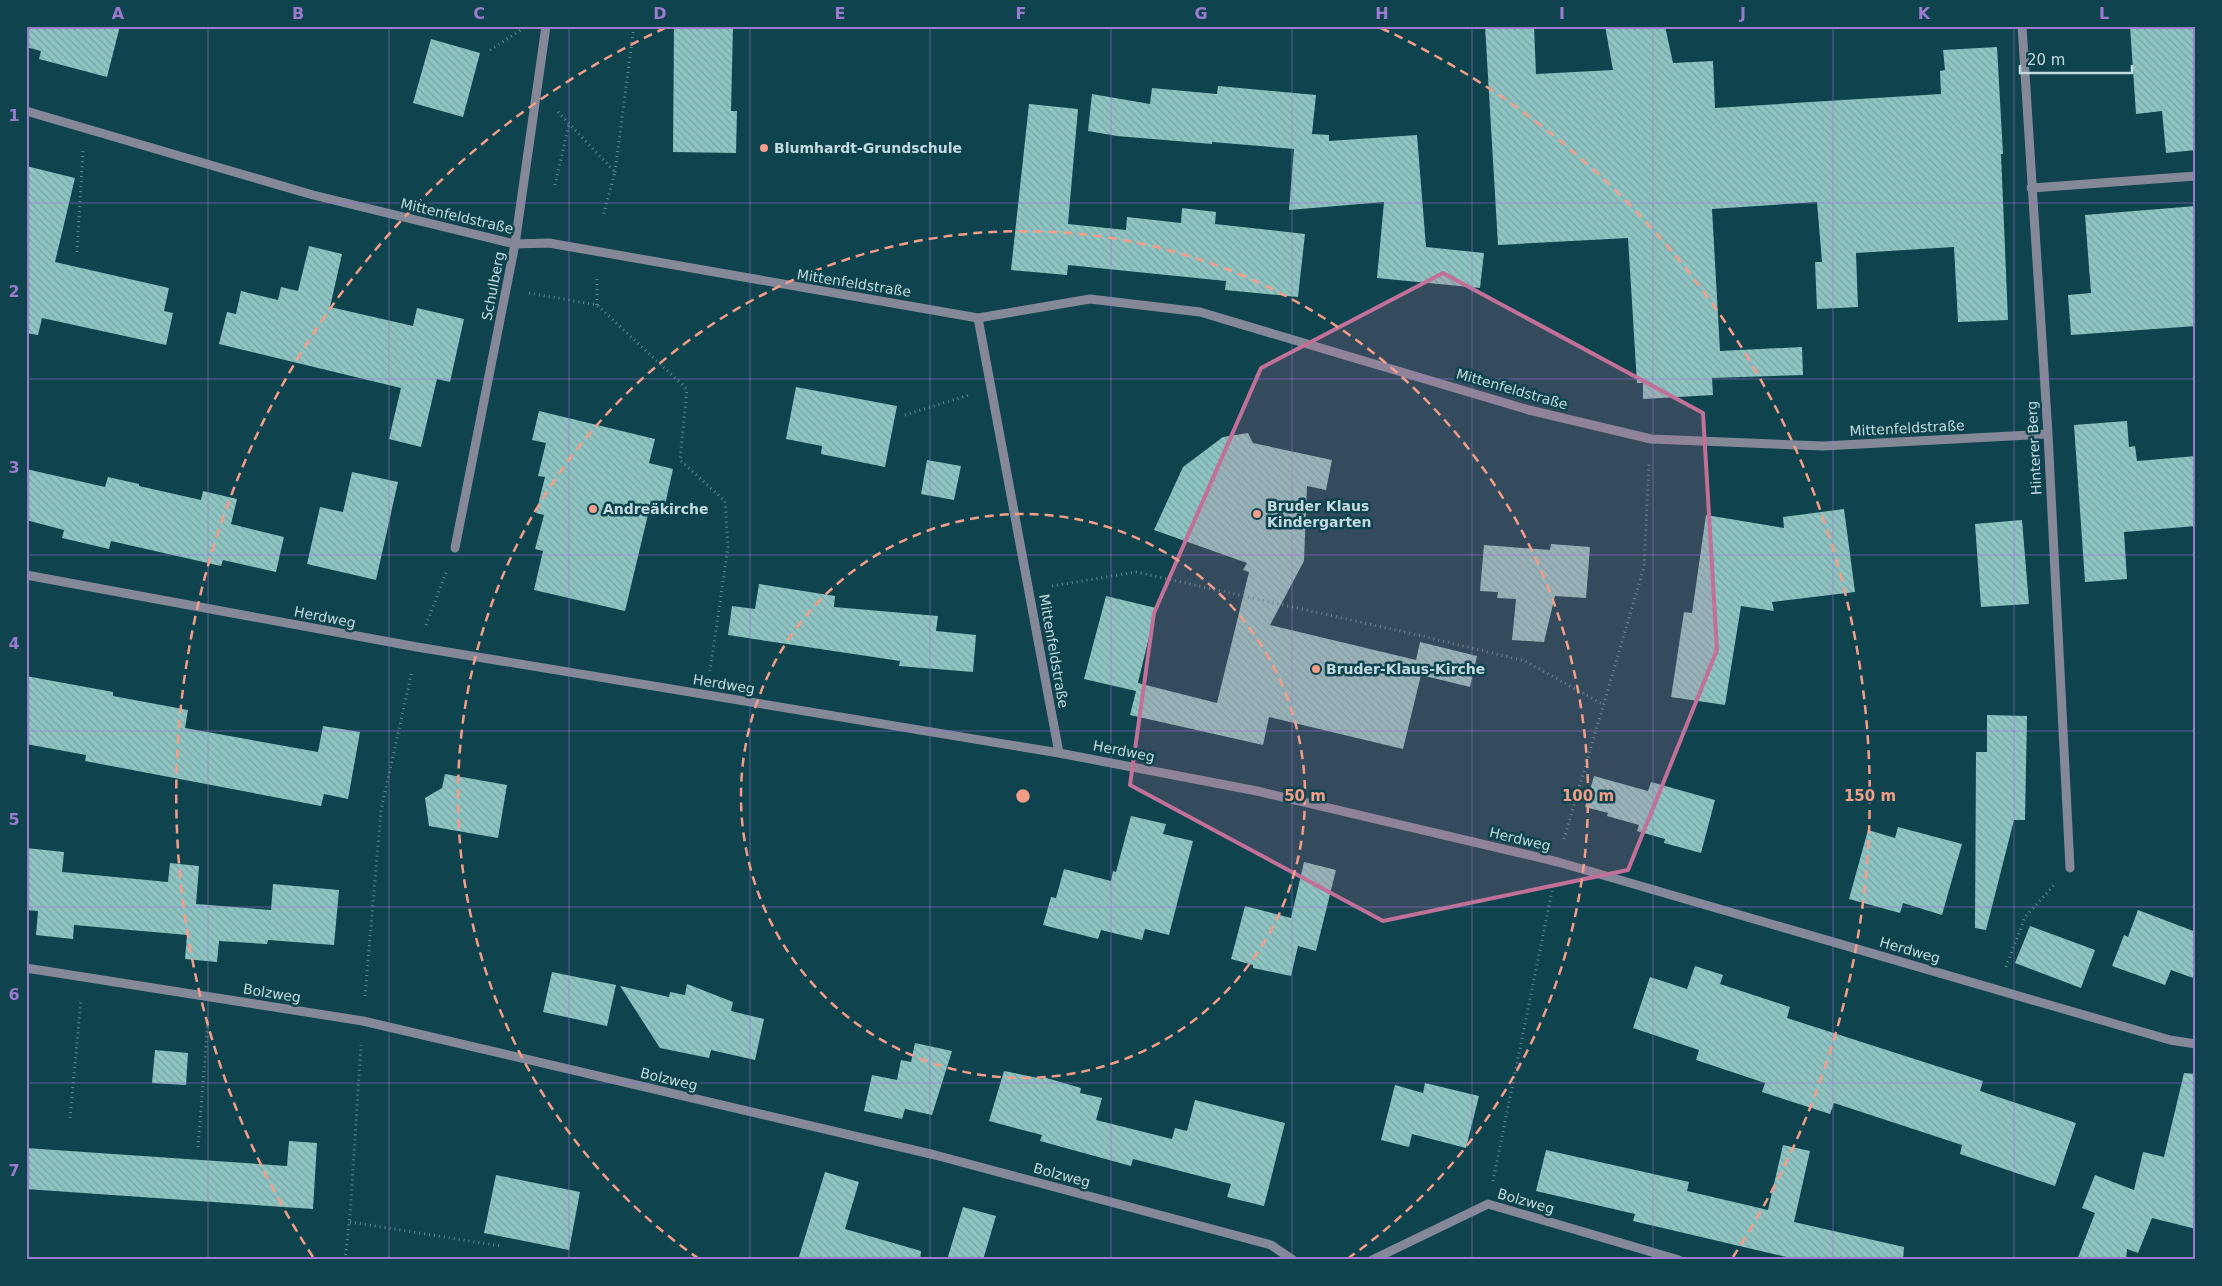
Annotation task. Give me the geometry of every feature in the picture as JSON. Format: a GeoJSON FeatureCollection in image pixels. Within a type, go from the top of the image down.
{"type":"FeatureCollection","features":[{"type":"Feature","properties":{"kind":"street","name":"Schulberg"},"geometry":{"type":"LineString","coordinates":[[455,548],[515,244],[546,26]]}},
{"type":"Feature","properties":{"kind":"street","name":"Hinterer Berg"},"geometry":{"type":"LineString","coordinates":[[2022,26],[2048,434],[2070,868]]}},
{"type":"Feature","properties":{"kind":"street","name":"Mittenfeldstraße"},"geometry":{"type":"LineString","coordinates":[[26,111],[313,195],[515,244],[549,243],[978,318],[1090,299],[1200,312],[1529,410],[1650,439],[1823,446],[2048,434]]}},
{"type":"Feature","properties":{"kind":"street"},"geometry":{"type":"LineString","coordinates":[[2031,188],[2196,176]]}},
{"type":"Feature","properties":{"kind":"street","name":"Mittenfeldstraße"},"geometry":{"type":"LineString","coordinates":[[978,318],[1059,753]]}},
{"type":"Feature","properties":{"kind":"street","name":"Herdweg"},"geometry":{"type":"LineString","coordinates":[[26,575],[417,648],[1059,753],[1258,791],[1558,862],[2170,1040],[2196,1044]]}},
{"type":"Feature","properties":{"kind":"street","name":"Bolzweg"},"geometry":{"type":"LineString","coordinates":[[26,968],[362,1021],[935,1155],[1271,1244],[1293,1260]]}},
{"type":"Feature","properties":{"kind":"street","name":"Bolzweg"},"geometry":{"type":"LineString","coordinates":[[1372,1260],[1488,1204],[1679,1260]]}},
{"type":"Feature","properties":{"kind":"path"},"geometry":{"type":"LineString","coordinates":[[490,50],[528,26]]}},
{"type":"Feature","properties":{"kind":"path"},"geometry":{"type":"LineString","coordinates":[[603,216],[615,172],[634,26]]}},
{"type":"Feature","properties":{"kind":"path"},"geometry":{"type":"LineString","coordinates":[[537,90],[615,172]]}},
{"type":"Feature","properties":{"kind":"path"},"geometry":{"type":"LineString","coordinates":[[555,185],[569,123]]}},
{"type":"Feature","properties":{"kind":"path"},"geometry":{"type":"LineString","coordinates":[[77,252],[84,128]]}},
{"type":"Feature","properties":{"kind":"path"},"geometry":{"type":"LineString","coordinates":[[506,289],[597,305],[687,389],[680,460],[725,501],[728,547],[721,605],[706,695]]}},
{"type":"Feature","properties":{"kind":"path"},"geometry":{"type":"LineString","coordinates":[[905,415],[953,399],[992,390]]}},
{"type":"Feature","properties":{"kind":"path"},"geometry":{"type":"LineString","coordinates":[[1488,1204],[1558,862],[1644,567],[1650,439]]}},
{"type":"Feature","properties":{"kind":"path"},"geometry":{"type":"LineString","coordinates":[[345,1260],[350,1222],[362,1021],[382,810],[417,648],[455,548]]}},
{"type":"Feature","properties":{"kind":"path"},"geometry":{"type":"LineString","coordinates":[[1029,590],[1136,572],[1418,634],[1524,661],[1604,705]]}},
{"type":"Feature","properties":{"kind":"path"},"geometry":{"type":"LineString","coordinates":[[1998,989],[2025,917],[2070,868]]}},
{"type":"Feature","properties":{"kind":"path"},"geometry":{"type":"LineString","coordinates":[[70,1118],[83,977]]}},
{"type":"Feature","properties":{"kind":"path"},"geometry":{"type":"LineString","coordinates":[[198,1147],[210,997]]}},
{"type":"Feature","properties":{"kind":"path"},"geometry":{"type":"LineString","coordinates":[[350,1222],[501,1246]]}},
{"type":"Feature","properties":{"kind":"highlighted area"},"geometry":{"type":"Polygon","coordinates":[[[1443,273],[1703,413],[1717,650],[1628,870],[1383,921],[1130,785],[1154,613],[1261,368],[1443,273]]]}},
{"type":"Feature","properties":{"kind":"building"},"geometry":{"type":"Polygon","coordinates":[[[26,26],[120,26],[107,77],[39,59],[41,51],[26,47],[26,26]]]}},
{"type":"Feature","properties":{"kind":"building"},"geometry":{"type":"Polygon","coordinates":[[[674,26],[733,26],[731,111],[737,111],[736,153],[673,152],[674,26]]]}},
{"type":"Feature","properties":{"kind":"building"},"geometry":{"type":"Polygon","coordinates":[[[1485,26],[1534,26],[1536,74],[1613,70],[1605,26],[1665,26],[1673,63],[1713,61],[1715,108],[1941,94],[1940,71],[1945,70],[1943,50],[1997,47],[2003,154],[2001,154],[2008,320],[1958,322],[1954,247],[1856,253],[1858,307],[1817,309],[1815,262],[1822,262],[1817,202],[1712,209],[1720,351],[1802,347],[1803,375],[1712,378],[1713,395],[1643,399],[1643,383],[1637,383],[1628,238],[1498,245],[1485,26]]]}},
{"type":"Feature","properties":{"kind":"building"},"geometry":{"type":"Polygon","coordinates":[[[2130,26],[2196,26],[2196,150],[2166,153],[2162,111],[2136,114],[2130,26]]]}},
{"type":"Feature","properties":{"kind":"building"},"geometry":{"type":"Polygon","coordinates":[[[431,39],[480,53],[463,117],[413,103],[431,39]]]}},
{"type":"Feature","properties":{"kind":"building"},"geometry":{"type":"Polygon","coordinates":[[[1218,86],[1316,95],[1312,134],[1329,135],[1329,141],[1417,135],[1426,247],[1484,253],[1480,288],[1377,278],[1384,202],[1289,210],[1294,149],[1117,136],[1088,131],[1092,94],[1150,104],[1152,88],[1217,94],[1218,86]]]}},
{"type":"Feature","properties":{"kind":"building"},"geometry":{"type":"Polygon","coordinates":[[[1029,104],[1078,109],[1068,224],[1126,230],[1127,217],[1181,223],[1182,208],[1216,212],[1215,224],[1305,234],[1298,297],[1225,290],[1226,281],[1068,265],[1067,275],[1011,270],[1029,104]]]}},
{"type":"Feature","properties":{"kind":"building"},"geometry":{"type":"Polygon","coordinates":[[[26,166],[75,178],[55,262],[169,288],[164,311],[173,313],[166,345],[42,318],[38,335],[26,333],[26,166]]]}},
{"type":"Feature","properties":{"kind":"building"},"geometry":{"type":"Polygon","coordinates":[[[2196,206],[2196,326],[2071,335],[2068,295],[2091,293],[2085,215],[2196,206]]]}},
{"type":"Feature","properties":{"kind":"building"},"geometry":{"type":"Polygon","coordinates":[[[309,246],[342,254],[330,307],[413,326],[417,308],[464,319],[450,382],[437,379],[421,447],[389,439],[401,388],[219,344],[227,312],[236,314],[241,291],[278,300],[281,287],[298,291],[309,246]]]}},
{"type":"Feature","properties":{"kind":"building"},"geometry":{"type":"Polygon","coordinates":[[[796,387],[897,406],[885,467],[821,454],[822,446],[786,439],[796,387]]]}},
{"type":"Feature","properties":{"kind":"building","name":"Andreäkirche"},"geometry":{"type":"Polygon","coordinates":[[[539,411],[655,439],[649,463],[673,469],[665,505],[651,502],[625,611],[534,590],[543,551],[535,549],[544,515],[536,513],[545,477],[538,476],[546,443],[532,440],[539,411]]]}},
{"type":"Feature","properties":{"kind":"building"},"geometry":{"type":"Polygon","coordinates":[[[2127,421],[2129,447],[2135,446],[2137,461],[2196,456],[2196,526],[2124,532],[2127,579],[2085,582],[2074,425],[2127,421]]]}},
{"type":"Feature","properties":{"kind":"building"},"geometry":{"type":"Polygon","coordinates":[[[1248,433],[1253,443],[1332,460],[1326,490],[1307,486],[1304,561],[1270,625],[1416,660],[1420,642],[1477,656],[1470,687],[1421,675],[1403,749],[1269,717],[1263,745],[1130,715],[1138,683],[1217,703],[1249,572],[1243,570],[1247,563],[1154,530],[1183,467],[1223,437],[1248,433]]]}},
{"type":"Feature","properties":{"kind":"building"},"geometry":{"type":"Polygon","coordinates":[[[927,460],[961,466],[954,500],[921,494],[927,460]]]}},
{"type":"Feature","properties":{"kind":"building"},"geometry":{"type":"Polygon","coordinates":[[[26,469],[105,487],[108,477],[201,500],[203,491],[237,499],[231,524],[284,537],[276,572],[223,560],[221,566],[111,541],[109,549],[62,538],[64,530],[26,520],[26,469]]]}},
{"type":"Feature","properties":{"kind":"building"},"geometry":{"type":"Polygon","coordinates":[[[352,472],[398,482],[376,580],[307,564],[320,507],[343,512],[352,472]]]}},
{"type":"Feature","properties":{"kind":"building"},"geometry":{"type":"Polygon","coordinates":[[[1844,509],[1855,592],[1772,602],[1774,611],[1741,606],[1725,705],[1671,697],[1684,612],[1692,613],[1706,515],[1784,528],[1783,517],[1844,509]]]}},
{"type":"Feature","properties":{"kind":"building"},"geometry":{"type":"Polygon","coordinates":[[[2022,520],[2029,604],[1981,607],[1975,524],[2022,520]]]}},
{"type":"Feature","properties":{"kind":"building"},"geometry":{"type":"Polygon","coordinates":[[[1551,544],[1590,547],[1586,598],[1555,596],[1544,642],[1512,640],[1516,599],[1497,598],[1498,592],[1480,591],[1484,545],[1550,550],[1551,544]]]}},
{"type":"Feature","properties":{"kind":"building"},"geometry":{"type":"Polygon","coordinates":[[[759,584],[835,596],[834,607],[938,616],[936,631],[976,635],[973,672],[899,666],[900,661],[728,635],[732,606],[755,609],[759,584]]]}},
{"type":"Feature","properties":{"kind":"building"},"geometry":{"type":"Polygon","coordinates":[[[1106,596],[1156,608],[1136,691],[1084,679],[1106,596]]]}},
{"type":"Feature","properties":{"kind":"building"},"geometry":{"type":"Polygon","coordinates":[[[26,676],[113,692],[113,696],[188,710],[185,728],[318,752],[323,726],[360,732],[348,799],[324,794],[321,806],[85,761],[86,755],[26,744],[26,676]]]}},
{"type":"Feature","properties":{"kind":"building"},"geometry":{"type":"Polygon","coordinates":[[[1987,715],[2027,716],[2025,820],[2014,820],[1986,930],[1975,928],[1976,752],[1987,752],[1987,715]]]}},
{"type":"Feature","properties":{"kind":"building"},"geometry":{"type":"Polygon","coordinates":[[[445,774],[507,785],[498,838],[429,826],[425,798],[442,788],[445,774]]]}},
{"type":"Feature","properties":{"kind":"building"},"geometry":{"type":"Polygon","coordinates":[[[1594,776],[1648,791],[1651,782],[1715,800],[1701,853],[1664,843],[1665,839],[1637,831],[1639,825],[1607,816],[1608,813],[1585,807],[1594,776]]]}},
{"type":"Feature","properties":{"kind":"building"},"geometry":{"type":"Polygon","coordinates":[[[1131,816],[1166,824],[1163,834],[1193,841],[1169,935],[1145,929],[1142,940],[1101,930],[1098,939],[1043,925],[1051,897],[1056,898],[1064,869],[1111,881],[1113,871],[1116,872],[1131,816]]]}},
{"type":"Feature","properties":{"kind":"building"},"geometry":{"type":"Polygon","coordinates":[[[1898,827],[1962,844],[1942,915],[1903,903],[1900,913],[1849,899],[1868,830],[1895,838],[1898,827]]]}},
{"type":"Feature","properties":{"kind":"building"},"geometry":{"type":"Polygon","coordinates":[[[26,848],[64,852],[62,872],[168,882],[170,863],[199,866],[196,904],[271,910],[273,884],[339,890],[334,945],[268,940],[267,944],[219,941],[217,962],[185,959],[187,935],[74,925],[73,939],[36,935],[38,911],[26,910],[26,848]]]}},
{"type":"Feature","properties":{"kind":"building"},"geometry":{"type":"Polygon","coordinates":[[[1304,862],[1336,870],[1316,951],[1298,946],[1291,976],[1253,968],[1253,965],[1231,959],[1245,906],[1291,918],[1304,862]]]}},
{"type":"Feature","properties":{"kind":"building"},"geometry":{"type":"Polygon","coordinates":[[[2138,910],[2196,932],[2196,979],[2171,970],[2165,985],[2112,966],[2124,935],[2128,937],[2138,910]]]}},
{"type":"Feature","properties":{"kind":"building"},"geometry":{"type":"Polygon","coordinates":[[[2030,926],[2095,950],[2081,988],[2015,963],[2030,926]]]}},
{"type":"Feature","properties":{"kind":"building"},"geometry":{"type":"Polygon","coordinates":[[[1695,966],[1723,975],[1720,984],[1790,1007],[1787,1018],[1983,1081],[1980,1091],[2076,1123],[2055,1186],[1960,1154],[1962,1145],[1834,1103],[1830,1114],[1762,1092],[1765,1083],[1696,1060],[1699,1050],[1633,1028],[1650,977],[1687,989],[1695,966]]]}},
{"type":"Feature","properties":{"kind":"building"},"geometry":{"type":"Polygon","coordinates":[[[552,972],[616,985],[607,1026],[543,1012],[552,972]]]}},
{"type":"Feature","properties":{"kind":"building"},"geometry":{"type":"Polygon","coordinates":[[[687,984],[733,1002],[731,1011],[764,1019],[755,1060],[711,1050],[709,1058],[660,1048],[620,986],[669,997],[670,992],[685,995],[687,984]]]}},
{"type":"Feature","properties":{"kind":"building"},"geometry":{"type":"Polygon","coordinates":[[[915,1043],[952,1051],[932,1115],[905,1109],[902,1119],[864,1111],[872,1075],[897,1080],[901,1060],[911,1062],[915,1043]]]}},
{"type":"Feature","properties":{"kind":"building"},"geometry":{"type":"Polygon","coordinates":[[[155,1050],[188,1053],[186,1085],[152,1083],[155,1050]]]}},
{"type":"Feature","properties":{"kind":"building"},"geometry":{"type":"Polygon","coordinates":[[[1004,1071],[1043,1079],[1043,1077],[1081,1088],[1080,1093],[1102,1098],[1096,1120],[1172,1139],[1175,1128],[1187,1131],[1195,1100],[1285,1123],[1264,1206],[1227,1197],[1231,1184],[1133,1159],[1131,1166],[1040,1141],[1042,1135],[989,1121],[1004,1071]]]}},
{"type":"Feature","properties":{"kind":"building"},"geometry":{"type":"Polygon","coordinates":[[[2184,1073],[2196,1074],[2196,1229],[2152,1218],[2138,1253],[2127,1249],[2126,1260],[2077,1260],[2095,1213],[2082,1208],[2095,1175],[2134,1190],[2143,1152],[2164,1157],[2184,1073]]]}},
{"type":"Feature","properties":{"kind":"building"},"geometry":{"type":"Polygon","coordinates":[[[1425,1083],[1479,1096],[1466,1148],[1412,1134],[1409,1147],[1381,1140],[1395,1085],[1423,1093],[1425,1083]]]}},
{"type":"Feature","properties":{"kind":"building"},"geometry":{"type":"Polygon","coordinates":[[[289,1141],[317,1143],[313,1209],[26,1189],[26,1148],[287,1166],[289,1141]]]}},
{"type":"Feature","properties":{"kind":"building"},"geometry":{"type":"Polygon","coordinates":[[[1783,1145],[1810,1151],[1794,1222],[1904,1247],[1903,1260],[1799,1260],[1633,1221],[1635,1214],[1536,1191],[1546,1150],[1689,1182],[1687,1191],[1768,1210],[1783,1145]]]}},
{"type":"Feature","properties":{"kind":"building"},"geometry":{"type":"Polygon","coordinates":[[[825,1172],[859,1182],[845,1229],[921,1251],[920,1260],[798,1260],[825,1172]]]}},
{"type":"Feature","properties":{"kind":"building"},"geometry":{"type":"Polygon","coordinates":[[[496,1175],[580,1192],[569,1250],[484,1233],[496,1175]]]}},
{"type":"Feature","properties":{"kind":"building"},"geometry":{"type":"Polygon","coordinates":[[[963,1207],[996,1216],[983,1260],[947,1260],[963,1207]]]}},
{"type":"Feature","properties":{"kind":"place","name":"Blumhardt-Grundschule"},"geometry":{"type":"Point","coordinates":[764,148]}},
{"type":"Feature","properties":{"kind":"place","name":"Andreäkirche"},"geometry":{"type":"Point","coordinates":[593,509]}},
{"type":"Feature","properties":{"kind":"place","name":"Bruder Klaus Kindergarten"},"geometry":{"type":"Point","coordinates":[1257,514]}},
{"type":"Feature","properties":{"kind":"place","name":"Bruder-Klaus-Kirche"},"geometry":{"type":"Point","coordinates":[1316,669]}}]}
